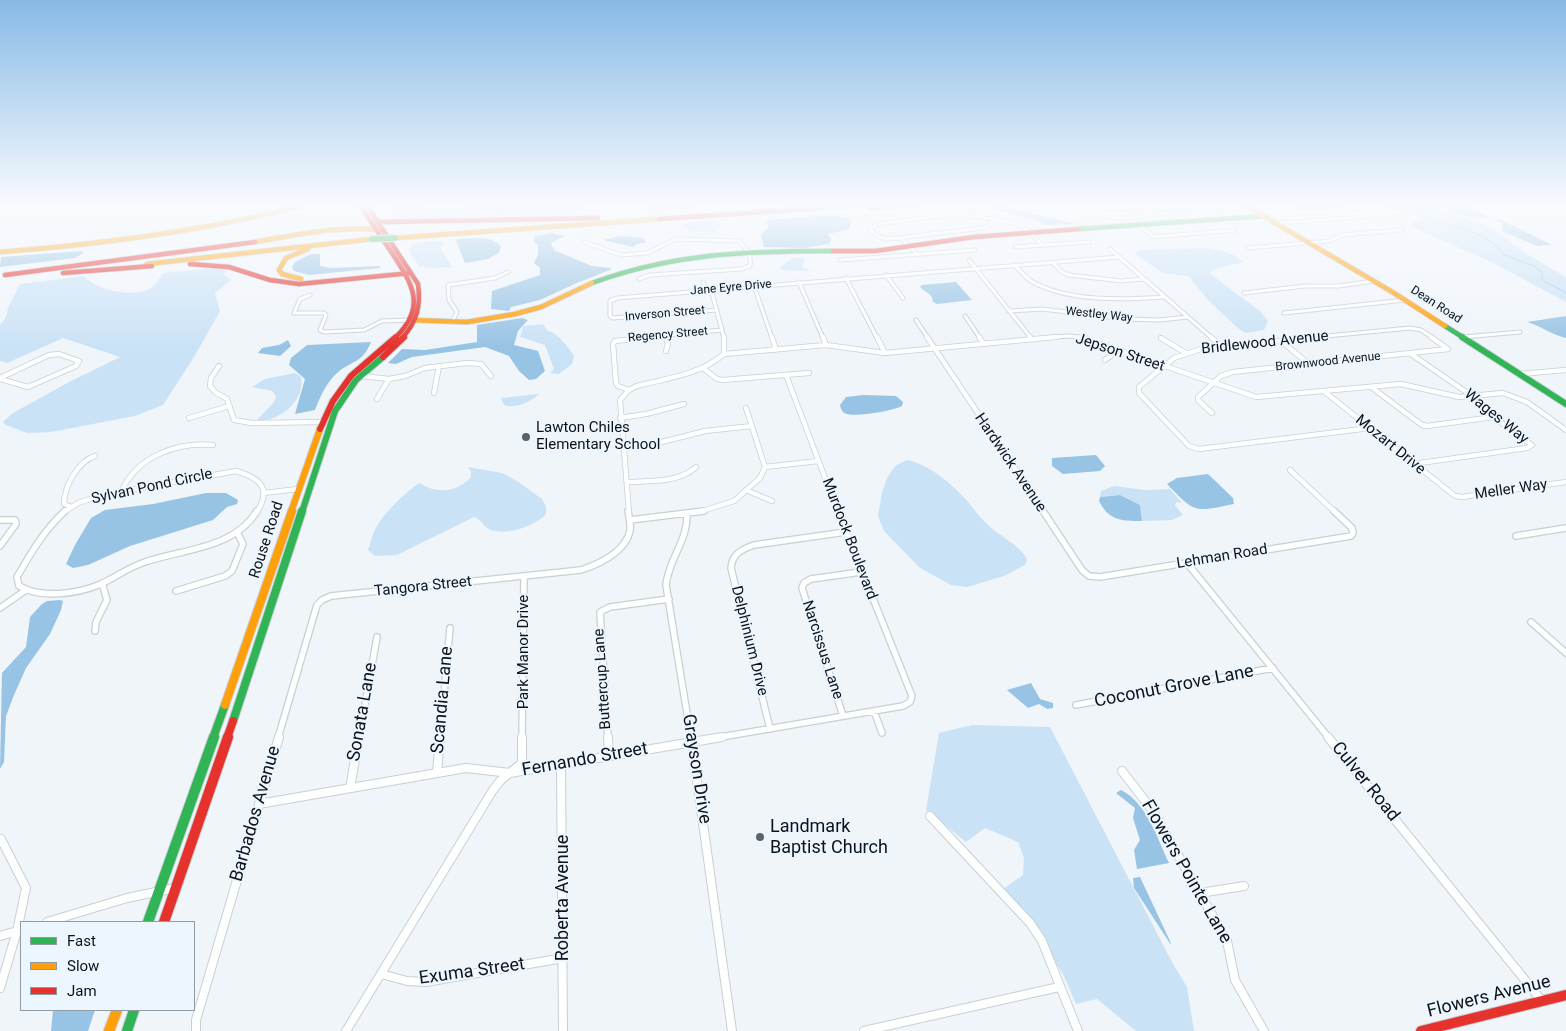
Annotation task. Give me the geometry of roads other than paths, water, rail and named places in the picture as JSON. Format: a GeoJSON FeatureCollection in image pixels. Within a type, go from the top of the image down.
{"type":"FeatureCollection","features":[{"type":"Feature","properties":{"kind":"main road"},"geometry":{"type":"LineString","coordinates":[[2,277],[189,252]]}},
{"type":"Feature","properties":{"kind":"main road"},"geometry":{"type":"LineString","coordinates":[[2,277],[207,252]]}},
{"type":"Feature","properties":{"kind":"main road"},"geometry":{"type":"LineString","coordinates":[[56,274],[221,252]]}},
{"type":"Feature","properties":{"kind":"main road"},"geometry":{"type":"LineString","coordinates":[[299,252],[286,258],[279,270],[282,274],[289,277],[308,279],[407,272]]}},
{"type":"Feature","properties":{"kind":"main road","name":"Rouse Road"},"geometry":{"type":"LineString","coordinates":[[148,921],[260,607],[322,422],[332,401],[356,375],[403,338],[413,321],[416,299],[407,272],[394,252]]}},
{"type":"Feature","properties":{"kind":"main road"},"geometry":{"type":"LineString","coordinates":[[413,321],[452,322],[488,319],[527,311],[555,301],[607,277],[661,260],[731,252]]}},
{"type":"Feature","properties":{"kind":"main road","name":"Dean Road"},"geometry":{"type":"LineString","coordinates":[[1326,252],[1405,300],[1566,404]]}},
{"type":"Feature","properties":{"kind":"main road"},"geometry":{"type":"LineString","coordinates":[[2,277],[197,264],[229,267],[270,280],[292,283],[312,283],[407,272]]}},
{"type":"Feature","properties":{"kind":"main road","name":"Rouse Road"},"geometry":{"type":"LineString","coordinates":[[164,921],[264,631],[331,421],[356,375]]}},
{"type":"Feature","properties":{"kind":"main road","name":"Flowers Avenue"},"geometry":{"type":"LineString","coordinates":[[1421,1031],[1566,995]]}},
{"type":"Feature","properties":{"kind":"main road"},"geometry":{"type":"LineString","coordinates":[[109,1031],[117,1011]]}},
{"type":"Feature","properties":{"kind":"main road"},"geometry":{"type":"LineString","coordinates":[[127,1031],[134,1011]]}},
{"type":"Feature","properties":{"kind":"street"},"geometry":{"type":"LineString","coordinates":[[610,252],[618,255],[649,252]]}},
{"type":"Feature","properties":{"kind":"street"},"geometry":{"type":"LineString","coordinates":[[639,279],[650,275],[741,269],[750,266],[751,262],[747,252]]}},
{"type":"Feature","properties":{"kind":"street"},"geometry":{"type":"LineString","coordinates":[[840,260],[951,252]]}},
{"type":"Feature","properties":{"kind":"street"},"geometry":{"type":"LineString","coordinates":[[1113,252],[1221,346]]}},
{"type":"Feature","properties":{"kind":"street","name":"Jane Eyre Drive"},"geometry":{"type":"LineString","coordinates":[[613,318],[610,316],[610,301],[612,299],[846,278],[1119,257]]}},
{"type":"Feature","properties":{"kind":"street"},"geometry":{"type":"LineString","coordinates":[[969,260],[1031,339]]}},
{"type":"Feature","properties":{"kind":"street"},"geometry":{"type":"LineString","coordinates":[[1052,262],[1062,272],[1069,275],[1121,281],[1144,279]]}},
{"type":"Feature","properties":{"kind":"street"},"geometry":{"type":"LineString","coordinates":[[1014,265],[1029,280],[1043,287],[1060,291],[1116,299],[1165,297]]}},
{"type":"Feature","properties":{"kind":"street"},"geometry":{"type":"LineString","coordinates":[[452,322],[457,312],[450,304],[448,285],[495,278],[508,272]]}},
{"type":"Feature","properties":{"kind":"street"},"geometry":{"type":"LineString","coordinates":[[886,275],[903,298]]}},
{"type":"Feature","properties":{"kind":"street"},"geometry":{"type":"LineString","coordinates":[[846,278],[885,353]]}},
{"type":"Feature","properties":{"kind":"street"},"geometry":{"type":"LineString","coordinates":[[1244,292],[1305,286],[1339,286],[1373,281]]}},
{"type":"Feature","properties":{"kind":"street"},"geometry":{"type":"LineString","coordinates":[[629,390],[703,368],[724,354],[725,343],[717,310],[712,293],[703,282]]}},
{"type":"Feature","properties":{"kind":"street"},"geometry":{"type":"LineString","coordinates":[[799,282],[826,345]]}},
{"type":"Feature","properties":{"kind":"street"},"geometry":{"type":"LineString","coordinates":[[754,286],[776,350]]}},
{"type":"Feature","properties":{"kind":"street"},"geometry":{"type":"LineString","coordinates":[[310,295],[300,299],[294,313],[324,313],[326,315],[320,330],[324,332],[364,330],[378,321],[413,321]]}},
{"type":"Feature","properties":{"kind":"street"},"geometry":{"type":"LineString","coordinates":[[1284,313],[1405,300]]}},
{"type":"Feature","properties":{"kind":"street","name":"Westley Way"},"geometry":{"type":"LineString","coordinates":[[1009,311],[1042,309],[1132,320],[1188,317]]}},
{"type":"Feature","properties":{"kind":"street","name":"Inverson Street"},"geometry":{"type":"LineString","coordinates":[[613,318],[717,310]]}},
{"type":"Feature","properties":{"kind":"street"},"geometry":{"type":"LineString","coordinates":[[964,316],[984,344]]}},
{"type":"Feature","properties":{"kind":"street"},"geometry":{"type":"LineString","coordinates":[[375,317],[378,321]]}},
{"type":"Feature","properties":{"kind":"street","name":"Hardwick Avenue"},"geometry":{"type":"LineString","coordinates":[[916,320],[1082,570],[1089,576]]}},
{"type":"Feature","properties":{"kind":"street","name":"Bridlewood Avenue"},"geometry":{"type":"LineString","coordinates":[[1370,428],[1199,450],[1192,448],[1139,393],[1139,387],[1163,366],[1186,353],[1221,346],[1410,328],[1421,330],[1448,349]]}},
{"type":"Feature","properties":{"kind":"street","name":"Regency Street"},"geometry":{"type":"LineString","coordinates":[[629,390],[618,386],[616,383],[613,344],[615,341],[722,330]]}},
{"type":"Feature","properties":{"kind":"street"},"geometry":{"type":"LineString","coordinates":[[1463,338],[1520,332]]}},
{"type":"Feature","properties":{"kind":"street"},"geometry":{"type":"LineString","coordinates":[[666,335],[668,344],[666,351]]}},
{"type":"Feature","properties":{"kind":"street","name":"Jepson Street"},"geometry":{"type":"LineString","coordinates":[[724,354],[826,345],[885,353],[1069,336],[1086,338],[1256,397],[1400,384],[1419,385],[1454,396],[1504,393],[1511,394],[1566,430]]}},
{"type":"Feature","properties":{"kind":"street"},"geometry":{"type":"LineString","coordinates":[[1160,338],[1186,353]]}},
{"type":"Feature","properties":{"kind":"street"},"geometry":{"type":"LineString","coordinates":[[1280,341],[1309,364]]}},
{"type":"Feature","properties":{"kind":"street","name":"Brownwood Avenue"},"geometry":{"type":"LineString","coordinates":[[1212,383],[1221,376],[1234,372],[1448,349]]}},
{"type":"Feature","properties":{"kind":"street"},"geometry":{"type":"LineString","coordinates":[[1105,360],[1118,350]]}},
{"type":"Feature","properties":{"kind":"street"},"geometry":{"type":"LineString","coordinates":[[59,354],[79,361],[76,366],[28,388],[0,378],[49,355],[59,354]]}},
{"type":"Feature","properties":{"kind":"street","name":"Wages Way"},"geometry":{"type":"LineString","coordinates":[[1411,354],[1472,396],[1484,410],[1532,446],[1413,464]]}},
{"type":"Feature","properties":{"kind":"street"},"geometry":{"type":"LineString","coordinates":[[356,375],[389,379],[405,376],[425,368],[467,363],[481,364],[491,376]]}},
{"type":"Feature","properties":{"kind":"street"},"geometry":{"type":"LineString","coordinates":[[219,366],[209,380],[209,387],[212,391],[226,399],[234,420],[242,423],[322,422]]}},
{"type":"Feature","properties":{"kind":"street"},"geometry":{"type":"LineString","coordinates":[[434,393],[439,366]]}},
{"type":"Feature","properties":{"kind":"street"},"geometry":{"type":"LineString","coordinates":[[703,368],[717,379],[722,380],[810,373]]}},
{"type":"Feature","properties":{"kind":"street"},"geometry":{"type":"LineString","coordinates":[[1520,374],[1566,370]]}},
{"type":"Feature","properties":{"kind":"street","name":"Murdock Boulevard"},"geometry":{"type":"LineString","coordinates":[[786,375],[861,572],[912,696],[910,702]]}},
{"type":"Feature","properties":{"kind":"street"},"geometry":{"type":"LineString","coordinates":[[377,399],[389,379]]}},
{"type":"Feature","properties":{"kind":"street"},"geometry":{"type":"LineString","coordinates":[[1212,383],[1198,397],[1198,400],[1212,413]]}},
{"type":"Feature","properties":{"kind":"street"},"geometry":{"type":"LineString","coordinates":[[1371,387],[1427,426],[1494,417]]}},
{"type":"Feature","properties":{"kind":"street","name":"Park Manor Drive"},"geometry":{"type":"LineString","coordinates":[[346,1031],[494,790],[501,780],[522,763],[524,576],[581,570],[607,560],[624,544],[630,531],[620,418],[620,400],[629,390]]}},
{"type":"Feature","properties":{"kind":"street","name":"Mozart Drive"},"geometry":{"type":"LineString","coordinates":[[1325,392],[1413,464],[1456,496]]}},
{"type":"Feature","properties":{"kind":"street"},"geometry":{"type":"LineString","coordinates":[[620,418],[646,414],[684,404]]}},
{"type":"Feature","properties":{"kind":"street"},"geometry":{"type":"LineString","coordinates":[[189,418],[229,406]]}},
{"type":"Feature","properties":{"kind":"street"},"geometry":{"type":"LineString","coordinates":[[630,520],[687,513],[721,506],[733,501],[762,476],[764,467],[746,408]]}},
{"type":"Feature","properties":{"kind":"street"},"geometry":{"type":"LineString","coordinates":[[623,448],[654,444],[704,432],[752,426]]}},
{"type":"Feature","properties":{"kind":"street"},"geometry":{"type":"LineString","coordinates":[[122,490],[136,468],[155,456],[188,445],[204,443],[213,445]]}},
{"type":"Feature","properties":{"kind":"street"},"geometry":{"type":"LineString","coordinates":[[71,507],[64,504],[63,498],[68,487],[88,459],[95,456]]}},
{"type":"Feature","properties":{"kind":"street"},"geometry":{"type":"LineString","coordinates":[[764,467],[818,461]]}},
{"type":"Feature","properties":{"kind":"street"},"geometry":{"type":"LineString","coordinates":[[627,482],[680,476],[689,474],[696,468]]}},
{"type":"Feature","properties":{"kind":"street","name":"Lehman Road"},"geometry":{"type":"LineString","coordinates":[[1089,576],[1100,577],[1347,537],[1353,533],[1348,524],[1290,470]]}},
{"type":"Feature","properties":{"kind":"street","name":"Sylvan Pond Circle"},"geometry":{"type":"LineString","coordinates":[[26,590],[19,586],[17,577],[54,520],[71,507],[92,498],[122,490],[152,487],[199,476],[236,471],[248,473],[258,479],[263,485],[264,493]]}},
{"type":"Feature","properties":{"kind":"street","name":"Meller Way"},"geometry":{"type":"LineString","coordinates":[[1456,496],[1462,497],[1566,482]]}},
{"type":"Feature","properties":{"kind":"street"},"geometry":{"type":"LineString","coordinates":[[0,608],[26,590],[38,593],[88,588],[146,561],[209,544],[237,532],[249,521],[256,512],[264,493],[298,489]]}},
{"type":"Feature","properties":{"kind":"street"},"geometry":{"type":"LineString","coordinates":[[746,490],[772,501]]}},
{"type":"Feature","properties":{"kind":"street","name":"Grayson Drive"},"geometry":{"type":"LineString","coordinates":[[687,513],[687,534],[683,544],[672,560],[666,576],[668,599],[692,742],[732,1031]]}},
{"type":"Feature","properties":{"kind":"street"},"geometry":{"type":"LineString","coordinates":[[0,520],[15,520],[16,524],[0,546]]}},
{"type":"Feature","properties":{"kind":"street"},"geometry":{"type":"LineString","coordinates":[[1516,536],[1566,528]]}},
{"type":"Feature","properties":{"kind":"street"},"geometry":{"type":"LineString","coordinates":[[176,591],[225,576],[232,571],[243,544],[237,532]]}},
{"type":"Feature","properties":{"kind":"street","name":"Delphinium Drive"},"geometry":{"type":"LineString","coordinates":[[770,729],[731,562],[735,554],[743,548],[754,545],[846,532]]}},
{"type":"Feature","properties":{"kind":"street","name":"Culver Road"},"geometry":{"type":"LineString","coordinates":[[1187,563],[1542,1001]]}},
{"type":"Feature","properties":{"kind":"street","name":"Narcissus Lane"},"geometry":{"type":"LineString","coordinates":[[843,716],[802,588],[804,583],[811,579],[861,572]]}},
{"type":"Feature","properties":{"kind":"street","name":"Tangora Street"},"geometry":{"type":"LineString","coordinates":[[322,600],[331,596],[524,576]]}},
{"type":"Feature","properties":{"kind":"street"},"geometry":{"type":"LineString","coordinates":[[94,630],[94,625],[105,606],[107,596],[102,583]]}},
{"type":"Feature","properties":{"kind":"street","name":"Buttercup Lane"},"geometry":{"type":"LineString","coordinates":[[609,756],[600,612],[610,607],[668,599]]}},
{"type":"Feature","properties":{"kind":"street","name":"Barbados Avenue"},"geometry":{"type":"LineString","coordinates":[[196,1031],[196,1020],[317,605],[322,600]]}},
{"type":"Feature","properties":{"kind":"street"},"geometry":{"type":"LineString","coordinates":[[1531,622],[1566,653]]}},
{"type":"Feature","properties":{"kind":"street","name":"Scandia Lane"},"geometry":{"type":"LineString","coordinates":[[437,772],[450,628]]}},
{"type":"Feature","properties":{"kind":"street","name":"Sonata Lane"},"geometry":{"type":"LineString","coordinates":[[350,788],[377,637]]}},
{"type":"Feature","properties":{"kind":"street","name":"Coconut Grove Lane"},"geometry":{"type":"LineString","coordinates":[[1076,705],[1273,668]]}},
{"type":"Feature","properties":{"kind":"street","name":"Fernando Street"},"geometry":{"type":"LineString","coordinates":[[259,804],[437,772],[475,768],[492,773],[510,773],[903,706],[910,702]]}},
{"type":"Feature","properties":{"kind":"street"},"geometry":{"type":"LineString","coordinates":[[874,711],[882,733]]}},
{"type":"Feature","properties":{"kind":"street","name":"Roberta Avenue"},"geometry":{"type":"LineString","coordinates":[[562,764],[563,1031]]}},
{"type":"Feature","properties":{"kind":"street","name":"Flowers Pointe Lane"},"geometry":{"type":"LineString","coordinates":[[1122,771],[1153,812],[1227,941],[1231,951],[1232,971],[1264,1031]]}},
{"type":"Feature","properties":{"kind":"street"},"geometry":{"type":"LineString","coordinates":[[930,816],[1030,923],[1042,941],[1078,1031]]}},
{"type":"Feature","properties":{"kind":"street"},"geometry":{"type":"LineString","coordinates":[[1,839],[26,888],[21,921]]}},
{"type":"Feature","properties":{"kind":"street"},"geometry":{"type":"LineString","coordinates":[[1200,893],[1244,886]]}},
{"type":"Feature","properties":{"kind":"street"},"geometry":{"type":"LineString","coordinates":[[50,921],[127,898],[176,888]]}},
{"type":"Feature","properties":{"kind":"street"},"geometry":{"type":"LineString","coordinates":[[0,936],[19,931]]}},
{"type":"Feature","properties":{"kind":"street"},"geometry":{"type":"LineString","coordinates":[[0,988],[19,931]]}},
{"type":"Feature","properties":{"kind":"street","name":"Exuma Street"},"geometry":{"type":"LineString","coordinates":[[381,974],[407,981],[426,982],[563,958]]}},
{"type":"Feature","properties":{"kind":"street"},"geometry":{"type":"LineString","coordinates":[[864,1031],[1060,987]]}},
{"type":"Feature","properties":{"kind":"water"},"geometry":{"type":"Polygon","coordinates":[[[67,252],[83,253],[75,258],[0,267],[1,257],[67,252]]]}},
{"type":"Feature","properties":{"kind":"water"},"geometry":{"type":"Polygon","coordinates":[[[461,252],[499,252],[488,259],[465,263],[461,252]]]}},
{"type":"Feature","properties":{"kind":"water"},"geometry":{"type":"Polygon","coordinates":[[[538,252],[559,252],[592,266],[611,268],[540,300],[511,307],[509,311],[491,309],[492,291],[540,275],[540,268],[534,263],[538,252]]]}},
{"type":"Feature","properties":{"kind":"water"},"geometry":{"type":"Polygon","coordinates":[[[311,254],[320,254],[320,266],[331,268],[380,266],[380,268],[309,275],[294,271],[292,267],[295,262],[311,254]]]}},
{"type":"Feature","properties":{"kind":"water"},"geometry":{"type":"Polygon","coordinates":[[[956,282],[972,300],[937,304],[933,302],[930,294],[920,287],[922,285],[956,282]]]}},
{"type":"Feature","properties":{"kind":"water"},"geometry":{"type":"Polygon","coordinates":[[[1566,316],[1566,338],[1527,322],[1566,316]]]}},
{"type":"Feature","properties":{"kind":"water"},"geometry":{"type":"Polygon","coordinates":[[[522,318],[528,320],[518,331],[514,345],[538,351],[545,371],[536,379],[529,380],[519,371],[509,356],[485,347],[412,357],[396,364],[388,363],[402,349],[425,350],[477,342],[477,325],[522,318]]]}},
{"type":"Feature","properties":{"kind":"water"},"geometry":{"type":"Polygon","coordinates":[[[288,340],[291,346],[280,356],[258,353],[262,348],[279,345],[288,340]]]}},
{"type":"Feature","properties":{"kind":"water"},"geometry":{"type":"Polygon","coordinates":[[[371,342],[360,358],[333,377],[324,390],[315,410],[295,414],[305,379],[289,365],[291,358],[307,345],[371,342]]]}},
{"type":"Feature","properties":{"kind":"water"},"geometry":{"type":"Polygon","coordinates":[[[864,395],[896,396],[903,402],[902,406],[897,408],[874,413],[852,415],[843,412],[840,405],[846,397],[864,395]]]}},
{"type":"Feature","properties":{"kind":"water"},"geometry":{"type":"Polygon","coordinates":[[[1096,455],[1105,466],[1100,471],[1063,474],[1052,466],[1052,458],[1096,455]]]}},
{"type":"Feature","properties":{"kind":"water"},"geometry":{"type":"Polygon","coordinates":[[[1208,474],[1233,498],[1234,504],[1203,509],[1196,508],[1190,506],[1167,484],[1177,478],[1208,474]]]}},
{"type":"Feature","properties":{"kind":"water"},"geometry":{"type":"Polygon","coordinates":[[[206,493],[226,493],[238,500],[237,504],[227,507],[213,520],[130,546],[88,565],[73,568],[66,564],[91,518],[105,510],[153,504],[206,493]]]}},
{"type":"Feature","properties":{"kind":"water"},"geometry":{"type":"Polygon","coordinates":[[[1120,495],[1140,505],[1142,521],[1117,519],[1107,513],[1099,501],[1100,497],[1120,495]]]}},
{"type":"Feature","properties":{"kind":"water"},"geometry":{"type":"Polygon","coordinates":[[[47,601],[63,601],[61,610],[50,634],[26,668],[6,716],[4,762],[0,769],[2,673],[26,647],[30,617],[47,601]]]}},
{"type":"Feature","properties":{"kind":"water"},"geometry":{"type":"Polygon","coordinates":[[[1031,683],[1040,699],[1053,703],[1053,708],[1047,709],[1039,704],[1028,708],[1007,690],[1031,683]]]}},
{"type":"Feature","properties":{"kind":"water"},"geometry":{"type":"Polygon","coordinates":[[[1121,790],[1138,803],[1144,812],[1169,863],[1137,869],[1134,850],[1140,840],[1133,818],[1135,808],[1116,793],[1121,790]]]}},
{"type":"Feature","properties":{"kind":"water"},"geometry":{"type":"Polygon","coordinates":[[[1140,877],[1171,945],[1134,888],[1133,878],[1140,877]]]}},
{"type":"Feature","properties":{"kind":"water"},"geometry":{"type":"Polygon","coordinates":[[[53,1011],[95,1011],[88,1031],[51,1031],[53,1011]]]}},
{"type":"Feature","properties":{"kind":"waterway"},"geometry":{"type":"LineString","coordinates":[[1502,252],[1504,255],[1534,266],[1542,272],[1542,279],[1544,281],[1566,293]]}},
{"type":"Feature","properties":{"kind":"place","name":"Lawton Chiles Elementary School"},"geometry":{"type":"Point","coordinates":[526,437]}},
{"type":"Feature","properties":{"kind":"place","name":"Landmark Baptist Church"},"geometry":{"type":"Point","coordinates":[760,837]}}]}
